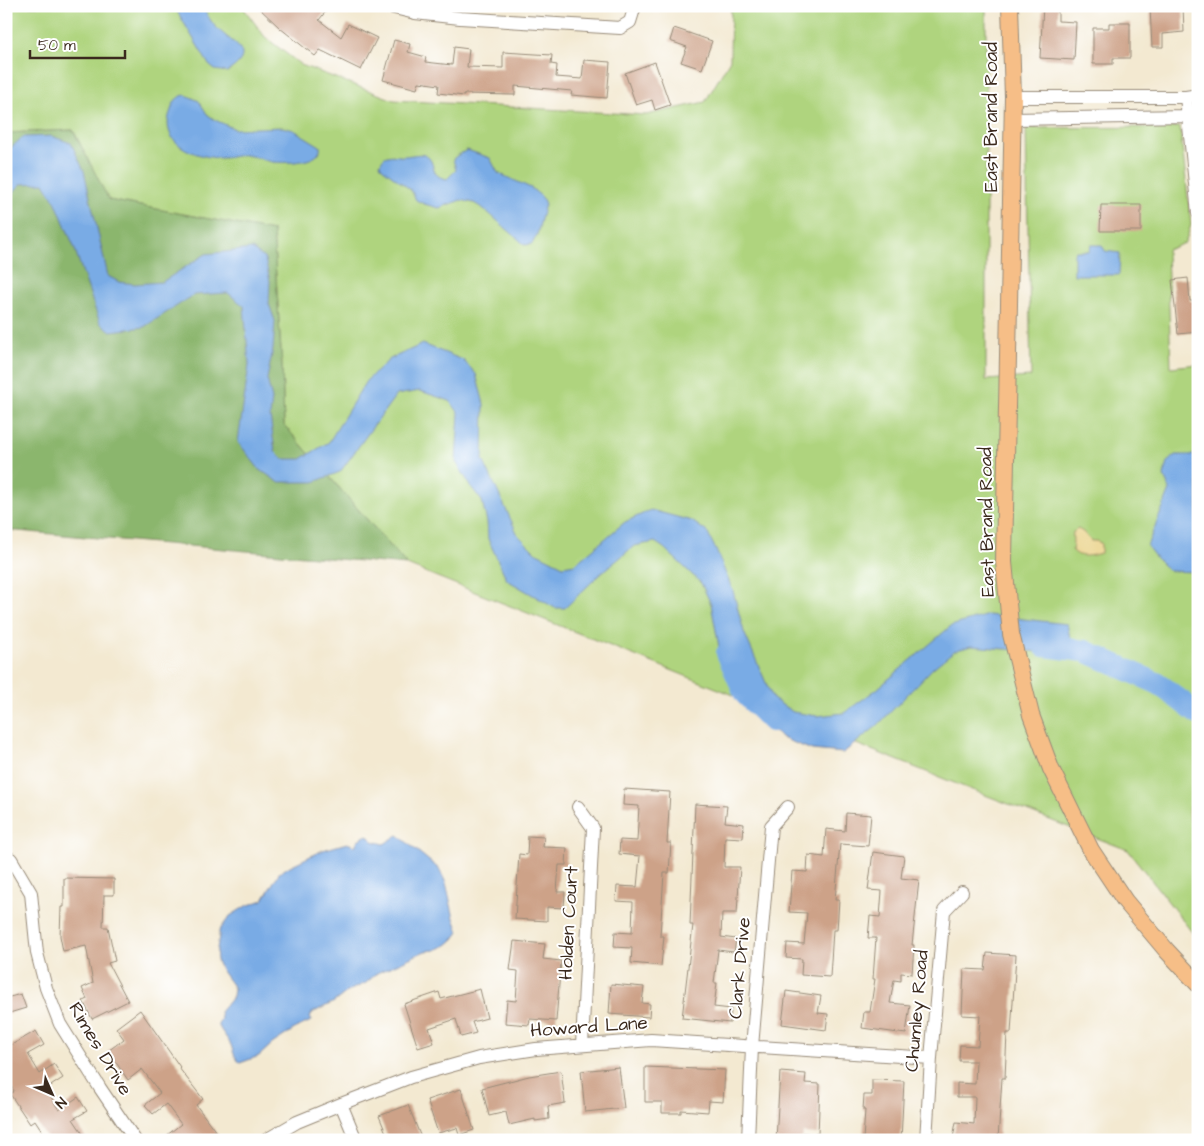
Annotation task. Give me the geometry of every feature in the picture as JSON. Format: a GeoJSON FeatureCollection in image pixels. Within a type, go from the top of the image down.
{"type":"FeatureCollection","features":[{"type":"Feature","properties":{"kind":"main road","name":"East Brand Road"},"geometry":{"type":"LineString","coordinates":[[1010,6],[1013,97],[1004,562],[1011,634],[1031,715],[1051,769],[1091,850],[1136,914],[1198,984]]}},
{"type":"Feature","properties":{"kind":"street"},"geometry":{"type":"LineString","coordinates":[[386,6],[415,14],[620,28],[630,22],[635,8]]}},
{"type":"Feature","properties":{"kind":"street"},"geometry":{"type":"LineString","coordinates":[[1013,97],[1192,96],[1198,213]]}},
{"type":"Feature","properties":{"kind":"street"},"geometry":{"type":"LineString","coordinates":[[1012,119],[1193,115]]}},
{"type":"Feature","properties":{"kind":"street","name":"Holden Court"},"geometry":{"type":"LineString","coordinates":[[578,807],[593,828],[582,1045]]}},
{"type":"Feature","properties":{"kind":"street","name":"Clark Drive"},"geometry":{"type":"LineString","coordinates":[[748,1140],[752,1047],[770,826],[788,807]]}},
{"type":"Feature","properties":{"kind":"street","name":"Rimes Drive"},"geometry":{"type":"LineString","coordinates":[[11,859],[31,892],[38,953],[46,988],[60,1024],[135,1140]]}},
{"type":"Feature","properties":{"kind":"street","name":"Chumley Road"},"geometry":{"type":"LineString","coordinates":[[926,1140],[944,912],[962,892]]}},
{"type":"Feature","properties":{"kind":"street","name":"Howard Lane"},"geometry":{"type":"LineString","coordinates":[[266,1140],[297,1122],[411,1077],[479,1058],[536,1049],[651,1040],[931,1058]]}},
{"type":"Feature","properties":{"kind":"street"},"geometry":{"type":"LineString","coordinates":[[341,1104],[356,1140]]}},
{"type":"Feature","properties":{"kind":"green space"},"geometry":{"type":"Polygon","coordinates":[[[6,6],[242,6],[265,37],[301,65],[394,100],[646,115],[705,102],[730,60],[731,6],[986,6],[986,380],[1031,377],[1026,128],[1180,127],[1191,225],[1185,243],[1167,250],[1171,367],[1198,364],[1198,940],[1128,850],[967,788],[407,565],[284,425],[273,231],[108,200],[73,130],[6,133],[6,6]]]}},
{"type":"Feature","properties":{"kind":"green space"},"geometry":{"type":"Polygon","coordinates":[[[73,130],[109,200],[273,231],[284,425],[407,565],[6,530],[6,133],[73,130]]]}},
{"type":"Feature","properties":{"kind":"sand"},"geometry":{"type":"Polygon","coordinates":[[[1078,529],[1091,541],[1101,543],[1101,553],[1082,556],[1072,550],[1073,532],[1078,529]]]}},
{"type":"Feature","properties":{"kind":"sand"},"geometry":{"type":"Polygon","coordinates":[[[1198,805],[1198,828],[1191,822],[1188,814],[1189,808],[1198,805]]]}},
{"type":"Feature","properties":{"kind":"water"},"geometry":{"type":"Polygon","coordinates":[[[174,6],[202,6],[216,27],[240,49],[241,59],[236,65],[227,72],[215,70],[209,65],[174,6]]]}},
{"type":"Feature","properties":{"kind":"water"},"geometry":{"type":"Polygon","coordinates":[[[186,95],[199,101],[207,114],[215,120],[235,129],[282,127],[294,130],[320,146],[320,152],[316,156],[302,161],[272,162],[245,155],[225,158],[190,152],[174,140],[169,131],[168,122],[174,102],[186,95]]]}},
{"type":"Feature","properties":{"kind":"water"},"geometry":{"type":"Polygon","coordinates":[[[51,136],[71,143],[84,171],[108,276],[119,282],[135,284],[162,282],[206,254],[252,249],[265,259],[270,281],[269,304],[275,321],[273,349],[267,379],[272,399],[270,416],[275,451],[283,459],[301,459],[329,442],[366,381],[390,359],[423,344],[463,360],[476,374],[484,404],[483,460],[518,535],[535,552],[563,566],[575,564],[625,522],[651,510],[692,521],[707,532],[716,550],[733,591],[744,632],[773,699],[793,712],[817,716],[844,713],[877,689],[951,626],[988,615],[1067,624],[1074,655],[971,646],[954,651],[933,668],[877,726],[843,753],[812,750],[782,738],[763,720],[719,647],[711,604],[701,583],[664,548],[655,542],[634,546],[598,576],[565,608],[555,608],[507,580],[488,539],[487,522],[482,501],[456,462],[459,413],[450,401],[420,391],[396,395],[340,472],[314,482],[278,482],[259,469],[238,442],[249,365],[244,306],[228,293],[194,295],[144,327],[111,331],[100,323],[74,247],[56,203],[44,183],[21,184],[6,200],[6,152],[23,137],[51,136]]]}},
{"type":"Feature","properties":{"kind":"water"},"geometry":{"type":"Polygon","coordinates":[[[467,150],[490,158],[498,173],[531,188],[542,197],[545,204],[537,235],[532,244],[525,245],[484,209],[474,203],[461,200],[439,208],[416,200],[411,190],[382,168],[380,164],[383,158],[387,156],[422,154],[431,160],[437,175],[447,179],[456,170],[453,159],[467,150]]]}},
{"type":"Feature","properties":{"kind":"water"},"geometry":{"type":"Polygon","coordinates":[[[1091,245],[1102,245],[1105,251],[1120,253],[1119,275],[1074,275],[1074,253],[1076,251],[1089,251],[1091,245]]]}},
{"type":"Feature","properties":{"kind":"water"},"geometry":{"type":"Polygon","coordinates":[[[1176,455],[1198,455],[1198,572],[1169,571],[1147,546],[1170,490],[1164,476],[1167,462],[1176,455]]]}},
{"type":"Feature","properties":{"kind":"water"},"geometry":{"type":"Polygon","coordinates":[[[367,835],[373,841],[384,844],[398,835],[439,869],[446,883],[459,932],[447,945],[435,950],[425,951],[377,973],[366,983],[348,991],[334,1002],[312,1013],[311,1021],[296,1028],[272,1044],[259,1056],[240,1063],[218,1024],[221,1019],[220,1012],[233,996],[234,988],[217,960],[219,931],[230,916],[246,906],[263,900],[279,873],[323,850],[347,843],[355,846],[358,840],[367,835]]]}},
{"type":"Feature","properties":{"kind":"building"},"geometry":{"type":"Polygon","coordinates":[[[257,6],[330,6],[319,20],[341,37],[348,24],[377,38],[361,70],[320,50],[315,56],[280,28],[257,6]]]}},
{"type":"Feature","properties":{"kind":"building"},"geometry":{"type":"Polygon","coordinates":[[[1043,6],[1058,6],[1058,21],[1076,22],[1074,60],[1040,58],[1043,6]]]}},
{"type":"Feature","properties":{"kind":"building"},"geometry":{"type":"Polygon","coordinates":[[[1183,6],[1184,32],[1163,34],[1163,47],[1152,47],[1150,8],[1183,6]]]}},
{"type":"Feature","properties":{"kind":"building"},"geometry":{"type":"Polygon","coordinates":[[[1109,23],[1130,23],[1130,58],[1113,58],[1113,64],[1093,64],[1093,28],[1109,28],[1109,23]]]}},
{"type":"Feature","properties":{"kind":"building"},"geometry":{"type":"Polygon","coordinates":[[[674,28],[712,41],[702,69],[681,62],[687,47],[670,41],[674,28]]]}},
{"type":"Feature","properties":{"kind":"building"},"geometry":{"type":"Polygon","coordinates":[[[394,40],[410,44],[408,52],[426,57],[425,62],[452,65],[454,47],[469,49],[467,67],[503,68],[503,52],[552,55],[551,64],[557,65],[556,77],[582,79],[584,60],[610,62],[607,98],[571,95],[572,91],[515,86],[515,95],[464,94],[464,96],[438,93],[439,85],[419,82],[417,89],[383,80],[394,40]]]}},
{"type":"Feature","properties":{"kind":"building"},"geometry":{"type":"Polygon","coordinates":[[[655,62],[670,105],[655,110],[652,100],[636,105],[625,73],[655,62]]]}},
{"type":"Feature","properties":{"kind":"building"},"geometry":{"type":"Polygon","coordinates":[[[1101,205],[1141,205],[1141,231],[1100,231],[1101,205]]]}},
{"type":"Feature","properties":{"kind":"building"},"geometry":{"type":"Polygon","coordinates":[[[1188,278],[1190,301],[1198,301],[1198,332],[1178,334],[1172,280],[1188,278]]]}},
{"type":"Feature","properties":{"kind":"building"},"geometry":{"type":"Polygon","coordinates":[[[624,789],[670,792],[667,843],[671,843],[669,873],[664,873],[660,936],[664,936],[661,966],[631,963],[632,948],[614,947],[615,932],[632,933],[633,902],[616,901],[617,886],[637,887],[640,856],[619,854],[620,840],[637,841],[639,806],[623,805],[624,789]]]}},
{"type":"Feature","properties":{"kind":"building"},"geometry":{"type":"Polygon","coordinates":[[[695,804],[727,806],[725,822],[744,824],[743,838],[725,837],[724,867],[740,867],[737,913],[722,913],[721,937],[736,939],[734,952],[718,950],[714,983],[717,983],[714,1007],[731,1009],[730,1023],[682,1018],[693,925],[690,925],[695,804]]]}},
{"type":"Feature","properties":{"kind":"building"},"geometry":{"type":"Polygon","coordinates":[[[846,813],[871,815],[868,846],[840,844],[835,900],[839,900],[837,930],[833,930],[830,977],[801,975],[802,959],[786,958],[787,943],[804,944],[807,913],[789,912],[792,871],[807,872],[808,855],[824,857],[826,829],[845,831],[846,813]]]}},
{"type":"Feature","properties":{"kind":"building"},"geometry":{"type":"Polygon","coordinates":[[[528,836],[544,837],[543,847],[567,848],[566,865],[559,865],[557,892],[565,892],[564,908],[547,907],[547,921],[515,919],[519,854],[527,855],[528,836]]]}},
{"type":"Feature","properties":{"kind":"building"},"geometry":{"type":"Polygon","coordinates":[[[873,852],[904,856],[901,878],[919,880],[912,945],[914,945],[912,974],[901,973],[901,981],[894,980],[890,1003],[910,1005],[906,1034],[862,1028],[864,1012],[870,1012],[875,979],[873,979],[876,938],[868,938],[870,916],[880,917],[882,891],[868,890],[873,852]]]}},
{"type":"Feature","properties":{"kind":"building"},"geometry":{"type":"Polygon","coordinates":[[[64,878],[114,879],[114,895],[104,895],[103,927],[108,927],[115,961],[108,963],[128,1001],[92,1019],[83,1001],[87,999],[82,988],[93,983],[86,946],[63,951],[60,936],[61,907],[64,907],[64,878]]]}},
{"type":"Feature","properties":{"kind":"building"},"geometry":{"type":"Polygon","coordinates":[[[514,941],[545,944],[543,959],[561,961],[556,1021],[530,1019],[529,1025],[505,1023],[507,1000],[516,1001],[518,971],[510,970],[514,941]]]}},
{"type":"Feature","properties":{"kind":"building"},"geometry":{"type":"Polygon","coordinates":[[[987,953],[1016,955],[1011,1033],[1007,1033],[1005,1078],[1002,1078],[998,1140],[953,1138],[956,1122],[974,1124],[975,1097],[957,1097],[957,1083],[975,1084],[976,1061],[959,1061],[960,1045],[978,1046],[980,1016],[962,1015],[964,969],[985,970],[987,953]]]}},
{"type":"Feature","properties":{"kind":"building"},"geometry":{"type":"Polygon","coordinates":[[[611,984],[644,987],[642,1003],[650,1004],[649,1017],[609,1014],[611,984]]]}},
{"type":"Feature","properties":{"kind":"building"},"geometry":{"type":"Polygon","coordinates":[[[480,989],[487,1018],[472,1022],[476,1033],[461,1037],[456,1019],[429,1028],[434,1043],[418,1048],[404,1004],[439,992],[441,999],[480,989]]]}},
{"type":"Feature","properties":{"kind":"building"},"geometry":{"type":"Polygon","coordinates":[[[786,991],[821,996],[818,1013],[828,1014],[826,1030],[782,1024],[786,991]]]}},
{"type":"Feature","properties":{"kind":"building"},"geometry":{"type":"Polygon","coordinates":[[[21,994],[26,1008],[6,1014],[6,998],[21,994]]]}},
{"type":"Feature","properties":{"kind":"building"},"geometry":{"type":"Polygon","coordinates":[[[140,1010],[179,1068],[203,1099],[196,1105],[222,1140],[161,1140],[181,1124],[166,1104],[153,1114],[145,1105],[160,1093],[142,1069],[128,1080],[108,1051],[124,1039],[116,1028],[140,1010]]]}},
{"type":"Feature","properties":{"kind":"building"},"geometry":{"type":"Polygon","coordinates":[[[36,1031],[44,1045],[28,1054],[40,1074],[54,1064],[63,1078],[46,1089],[59,1110],[78,1097],[87,1111],[73,1119],[87,1140],[48,1140],[35,1120],[30,1124],[10,1094],[14,1091],[6,1077],[6,1048],[36,1031]]]}},
{"type":"Feature","properties":{"kind":"building"},"geometry":{"type":"Polygon","coordinates":[[[619,1067],[624,1108],[585,1112],[581,1071],[619,1067]]]}},
{"type":"Feature","properties":{"kind":"building"},"geometry":{"type":"Polygon","coordinates":[[[645,1067],[725,1070],[723,1102],[709,1101],[708,1112],[681,1110],[681,1113],[662,1113],[662,1102],[645,1102],[645,1067]]]}},
{"type":"Feature","properties":{"kind":"building"},"geometry":{"type":"Polygon","coordinates":[[[561,1071],[565,1103],[548,1106],[549,1119],[535,1121],[535,1119],[509,1125],[506,1112],[489,1116],[482,1088],[529,1076],[561,1071]]]}},
{"type":"Feature","properties":{"kind":"building"},"geometry":{"type":"Polygon","coordinates":[[[780,1072],[806,1074],[805,1083],[820,1084],[818,1134],[803,1133],[802,1140],[776,1140],[780,1072]]]}},
{"type":"Feature","properties":{"kind":"building"},"geometry":{"type":"Polygon","coordinates":[[[872,1080],[904,1081],[901,1140],[863,1140],[864,1095],[872,1095],[872,1080]]]}},
{"type":"Feature","properties":{"kind":"building"},"geometry":{"type":"Polygon","coordinates":[[[461,1089],[474,1130],[459,1135],[457,1128],[438,1133],[427,1100],[461,1089]]]}},
{"type":"Feature","properties":{"kind":"building"},"geometry":{"type":"Polygon","coordinates":[[[408,1105],[422,1140],[389,1140],[379,1116],[408,1105]]]}},
{"type":"Feature","properties":{"kind":"waterway"},"geometry":{"type":"LineString","coordinates":[[1044,646],[1085,651],[1159,684],[1198,714]]}},
{"type":"Feature","properties":{"kind":"waterway"},"geometry":{"type":"LineString","coordinates":[[727,653],[745,694],[772,721]]}}]}
